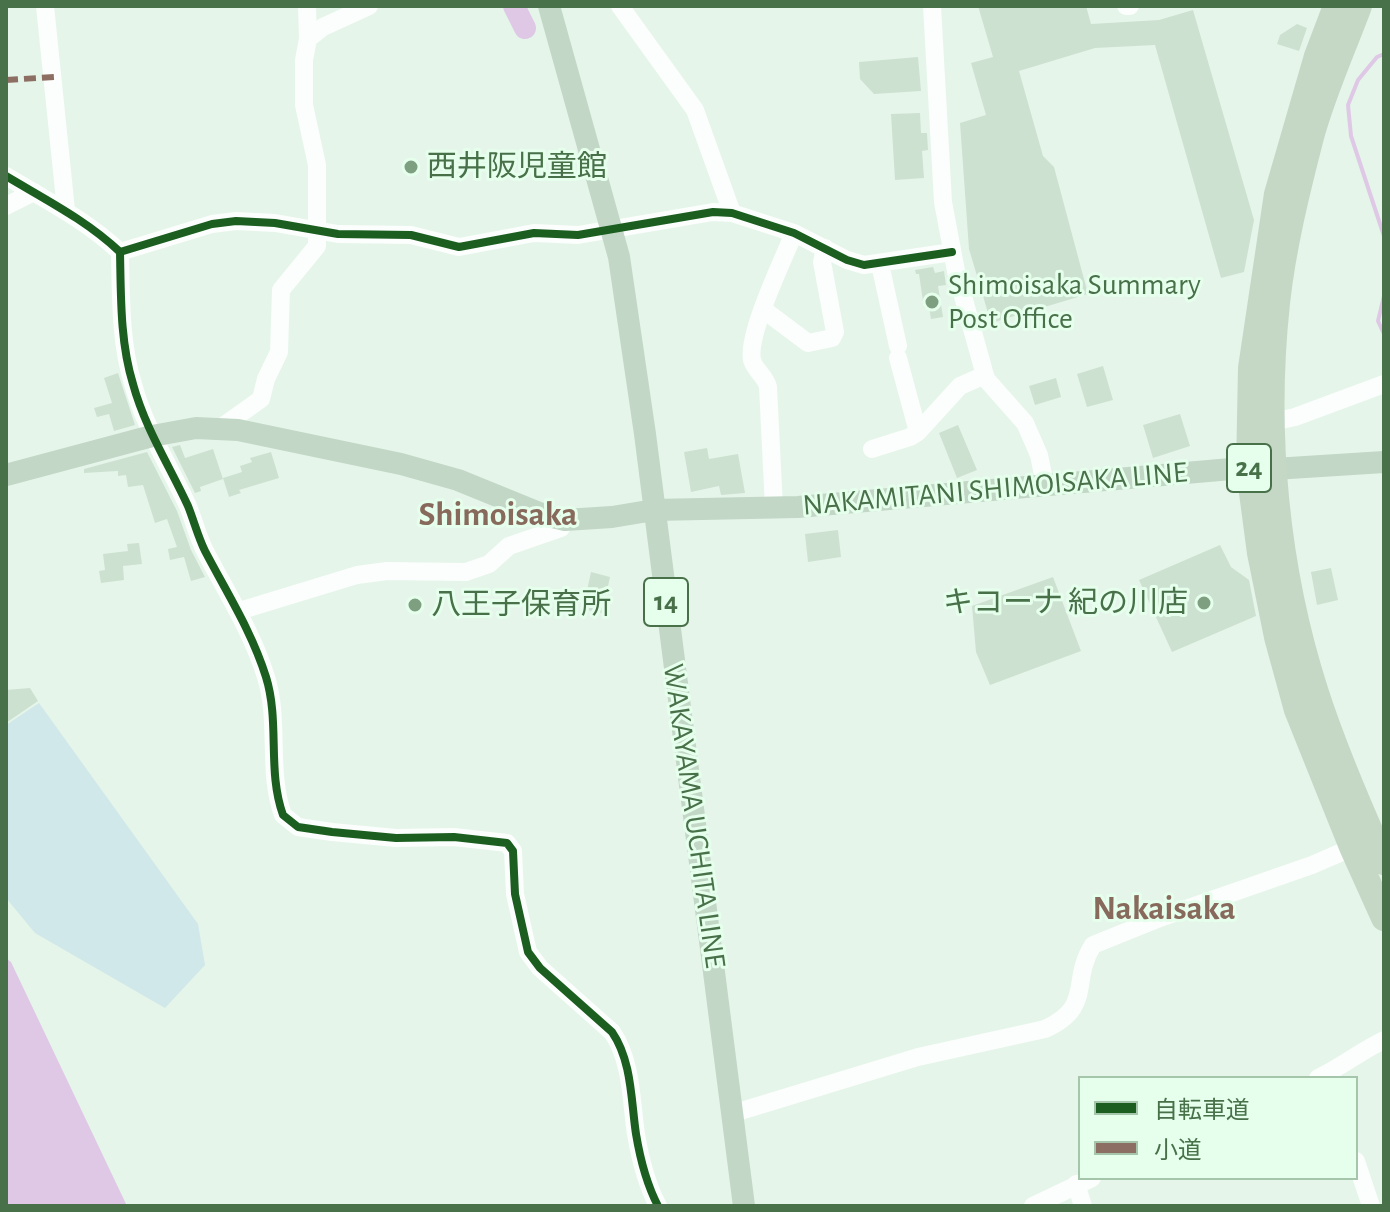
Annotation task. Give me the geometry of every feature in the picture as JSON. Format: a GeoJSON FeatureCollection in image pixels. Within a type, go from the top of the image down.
{"type":"FeatureCollection","features":[{"type":"Feature","properties":{"kind":"highway","name":"24"},"geometry":{"type":"LineString","coordinates":[[1336,6],[1317,56],[1277,194],[1251,368],[1261,470],[1260,553],[1277,637],[1297,710],[1373,846],[1384,918]]}},
{"type":"Feature","properties":{"kind":"highway","name":"24"},"geometry":{"type":"LineString","coordinates":[[1261,470],[1272,422],[1277,303],[1296,197],[1312,133],[1359,6]]}},
{"type":"Feature","properties":{"kind":"main road","name":"WAKAYAMA UCHITA LINE"},"geometry":{"type":"LineString","coordinates":[[549,6],[619,257],[744,1206]]}},
{"type":"Feature","properties":{"kind":"main road"},"geometry":{"type":"LineString","coordinates":[[6,475],[152,436],[196,428],[238,430],[401,464],[458,480],[544,515],[565,520]]}},
{"type":"Feature","properties":{"kind":"main road","name":"NAKAMITANI SHIMOISAKA LINE"},"geometry":{"type":"LineString","coordinates":[[565,520],[654,510],[774,508],[1231,469],[1384,462]]}},
{"type":"Feature","properties":{"kind":"street"},"geometry":{"type":"LineString","coordinates":[[45,6],[66,210]]}},
{"type":"Feature","properties":{"kind":"street"},"geometry":{"type":"LineString","coordinates":[[219,429],[261,399],[266,379],[279,352],[281,290],[317,246],[317,165],[304,105],[307,6]]}},
{"type":"Feature","properties":{"kind":"street"},"geometry":{"type":"LineString","coordinates":[[308,39],[323,27],[369,6]]}},
{"type":"Feature","properties":{"kind":"street"},"geometry":{"type":"LineString","coordinates":[[620,6],[695,110],[732,213]]}},
{"type":"Feature","properties":{"kind":"street"},"geometry":{"type":"LineString","coordinates":[[932,6],[943,202],[952,252],[985,375],[1025,423],[1039,455],[1045,485]]}},
{"type":"Feature","properties":{"kind":"street"},"geometry":{"type":"LineString","coordinates":[[6,176],[66,210],[101,234],[120,252],[125,351],[133,385],[152,436],[188,507],[204,548],[239,611],[266,678],[273,709],[273,761],[283,815],[298,827],[332,832],[396,838],[454,837],[507,843],[513,851],[515,894],[528,952],[540,968],[612,1032],[620,1044],[637,1140],[658,1206]]}},
{"type":"Feature","properties":{"kind":"street"},"geometry":{"type":"LineString","coordinates":[[6,206],[34,192]]}},
{"type":"Feature","properties":{"kind":"street"},"geometry":{"type":"LineString","coordinates":[[120,252],[212,224],[236,221],[275,223],[359,235],[411,235],[459,247],[534,233],[578,235],[713,212],[732,213],[794,233],[847,260],[864,265],[952,252]]}},
{"type":"Feature","properties":{"kind":"street"},"geometry":{"type":"LineString","coordinates":[[774,508],[768,387],[766,379],[755,368],[751,345],[794,233]]}},
{"type":"Feature","properties":{"kind":"street"},"geometry":{"type":"LineString","coordinates":[[764,310],[808,343],[832,338],[835,332],[822,262],[825,248]]}},
{"type":"Feature","properties":{"kind":"street"},"geometry":{"type":"LineString","coordinates":[[880,264],[918,432]]}},
{"type":"Feature","properties":{"kind":"street"},"geometry":{"type":"LineString","coordinates":[[872,449],[918,432],[953,392],[969,380],[985,375]]}},
{"type":"Feature","properties":{"kind":"street"},"geometry":{"type":"LineString","coordinates":[[1272,422],[1295,417],[1384,384]]}},
{"type":"Feature","properties":{"kind":"street"},"geometry":{"type":"LineString","coordinates":[[239,611],[357,575],[387,571],[466,572],[489,564],[509,546],[561,528],[565,520]]}},
{"type":"Feature","properties":{"kind":"street"},"geometry":{"type":"LineString","coordinates":[[731,1114],[918,1057],[1045,1029],[1063,1021],[1074,1008],[1087,953],[1093,945],[1160,918],[1373,846]]}},
{"type":"Feature","properties":{"kind":"street"},"geometry":{"type":"LineString","coordinates":[[1341,1072],[1364,1050],[1384,1040]]}},
{"type":"Feature","properties":{"kind":"street"},"geometry":{"type":"LineString","coordinates":[[1358,1167],[1371,1206]]}},
{"type":"Feature","properties":{"kind":"street"},"geometry":{"type":"LineString","coordinates":[[1033,1206],[1084,1181],[1083,1206]]}},
{"type":"Feature","properties":{"kind":"shaded area"},"geometry":{"type":"Polygon","coordinates":[[[39,703],[198,924],[205,965],[165,1008],[35,933],[6,898],[6,725],[39,703]]]}},
{"type":"Feature","properties":{"kind":"shaded area"},"geometry":{"type":"Polygon","coordinates":[[[6,958],[11,962],[127,1206],[6,1206],[6,958]]]}},
{"type":"Feature","properties":{"kind":"building"},"geometry":{"type":"Polygon","coordinates":[[[978,6],[1086,6],[1091,24],[1159,20],[1193,10],[1254,220],[1244,272],[1221,278],[1155,45],[1095,48],[1019,71],[1043,156],[1054,167],[1088,294],[991,323],[969,249],[960,123],[986,115],[971,63],[993,57],[978,6]]]}},
{"type":"Feature","properties":{"kind":"building"},"geometry":{"type":"Polygon","coordinates":[[[1297,24],[1307,28],[1299,51],[1277,44],[1280,35],[1297,24]]]}},
{"type":"Feature","properties":{"kind":"building"},"geometry":{"type":"Polygon","coordinates":[[[918,57],[921,91],[874,94],[860,79],[859,62],[918,57]]]}},
{"type":"Feature","properties":{"kind":"building"},"geometry":{"type":"Polygon","coordinates":[[[920,113],[921,133],[927,133],[928,150],[922,151],[924,178],[895,180],[891,114],[920,113]]]}},
{"type":"Feature","properties":{"kind":"building"},"geometry":{"type":"Polygon","coordinates":[[[933,267],[935,273],[944,271],[946,285],[938,286],[943,317],[931,319],[929,307],[924,308],[919,274],[915,270],[933,267]]]}},
{"type":"Feature","properties":{"kind":"building"},"geometry":{"type":"Polygon","coordinates":[[[1103,366],[1113,400],[1087,407],[1077,374],[1103,366]]]}},
{"type":"Feature","properties":{"kind":"building"},"geometry":{"type":"Polygon","coordinates":[[[118,373],[135,425],[114,431],[109,414],[97,417],[94,408],[112,403],[104,378],[118,373]]]}},
{"type":"Feature","properties":{"kind":"building"},"geometry":{"type":"Polygon","coordinates":[[[1056,378],[1061,397],[1035,405],[1029,386],[1056,378]]]}},
{"type":"Feature","properties":{"kind":"building"},"geometry":{"type":"Polygon","coordinates":[[[1180,414],[1190,446],[1153,458],[1143,425],[1180,414]]]}},
{"type":"Feature","properties":{"kind":"building"},"geometry":{"type":"Polygon","coordinates":[[[958,425],[977,470],[957,478],[939,433],[958,425]]]}},
{"type":"Feature","properties":{"kind":"building"},"geometry":{"type":"Polygon","coordinates":[[[180,445],[185,458],[213,449],[223,479],[200,487],[201,491],[195,493],[172,447],[180,445]]]}},
{"type":"Feature","properties":{"kind":"building"},"geometry":{"type":"Polygon","coordinates":[[[707,448],[709,459],[738,454],[745,493],[721,495],[719,486],[691,492],[684,452],[707,448]]]}},
{"type":"Feature","properties":{"kind":"building"},"geometry":{"type":"Polygon","coordinates":[[[147,452],[205,577],[191,581],[184,557],[170,560],[168,549],[177,547],[167,519],[155,523],[143,485],[128,487],[126,475],[118,476],[118,471],[84,473],[84,469],[147,452]]]}},
{"type":"Feature","properties":{"kind":"building"},"geometry":{"type":"Polygon","coordinates":[[[271,452],[279,478],[239,490],[241,493],[229,497],[223,478],[242,472],[240,466],[252,462],[250,458],[271,452]]]}},
{"type":"Feature","properties":{"kind":"building"},"geometry":{"type":"Polygon","coordinates":[[[838,530],[841,557],[808,562],[805,534],[838,530]]]}},
{"type":"Feature","properties":{"kind":"building"},"geometry":{"type":"Polygon","coordinates":[[[139,543],[142,564],[123,566],[124,580],[101,583],[99,571],[105,570],[103,554],[128,551],[127,544],[139,543]]]}},
{"type":"Feature","properties":{"kind":"building","name":"キコーナ 紀の川店"},"geometry":{"type":"Polygon","coordinates":[[[1220,545],[1231,567],[1249,580],[1256,616],[1172,652],[1139,580],[1220,545]]]}},
{"type":"Feature","properties":{"kind":"building"},"geometry":{"type":"Polygon","coordinates":[[[1331,568],[1338,600],[1317,605],[1311,572],[1331,568]]]}},
{"type":"Feature","properties":{"kind":"building"},"geometry":{"type":"Polygon","coordinates":[[[591,572],[610,577],[602,613],[583,609],[591,572]]]}},
{"type":"Feature","properties":{"kind":"building"},"geometry":{"type":"Polygon","coordinates":[[[1053,577],[1081,651],[990,685],[976,652],[972,606],[1053,577]]]}},
{"type":"Feature","properties":{"kind":"building"},"geometry":{"type":"Polygon","coordinates":[[[30,688],[38,701],[6,723],[6,690],[30,688]]]}},
{"type":"Feature","properties":{"kind":"waterway"},"geometry":{"type":"LineString","coordinates":[[514,6],[525,28]]}},
{"type":"Feature","properties":{"kind":"waterway"},"geometry":{"type":"LineString","coordinates":[[1384,54],[1377,57],[1358,80],[1348,105],[1351,136],[1384,236]]}},
{"type":"Feature","properties":{"kind":"waterway"},"geometry":{"type":"LineString","coordinates":[[1384,296],[1378,321],[1384,334]]}},
{"type":"Feature","properties":{"kind":"marked path"},"geometry":{"type":"LineString","coordinates":[[6,80],[54,77]]}},
{"type":"Feature","properties":{"kind":"cycle path"},"geometry":{"type":"LineString","coordinates":[[6,176],[80,220],[120,252],[123,335],[133,384],[144,416],[188,506],[203,546],[246,628],[266,677],[272,711],[278,798],[283,815],[298,827],[332,832],[396,838],[454,837],[507,843],[513,851],[515,894],[528,952],[540,968],[612,1032],[619,1043],[627,1068],[642,1162],[658,1206]]}},
{"type":"Feature","properties":{"kind":"cycle path"},"geometry":{"type":"LineString","coordinates":[[120,252],[212,224],[236,221],[275,223],[338,234],[411,235],[459,247],[534,233],[578,235],[713,212],[732,213],[794,233],[847,260],[864,265],[952,252]]}},
{"type":"Feature","properties":{"kind":"place","name":"西井阪児童館"},"geometry":{"type":"Point","coordinates":[411,167]}},
{"type":"Feature","properties":{"kind":"place","name":"Shimoisaka Summary Post Office"},"geometry":{"type":"Point","coordinates":[932,302]}},
{"type":"Feature","properties":{"kind":"place","name":"キコーナ 紀の川店"},"geometry":{"type":"Point","coordinates":[1204,603]}},
{"type":"Feature","properties":{"kind":"place","name":"八王子保育所"},"geometry":{"type":"Point","coordinates":[415,605]}},
{"type":"Feature","properties":{"kind":"district","name":"Shimoisaka"},"geometry":{"type":"Point","coordinates":[498,515]}},
{"type":"Feature","properties":{"kind":"district","name":"Nakaisaka"},"geometry":{"type":"Point","coordinates":[1164,909]}}]}
